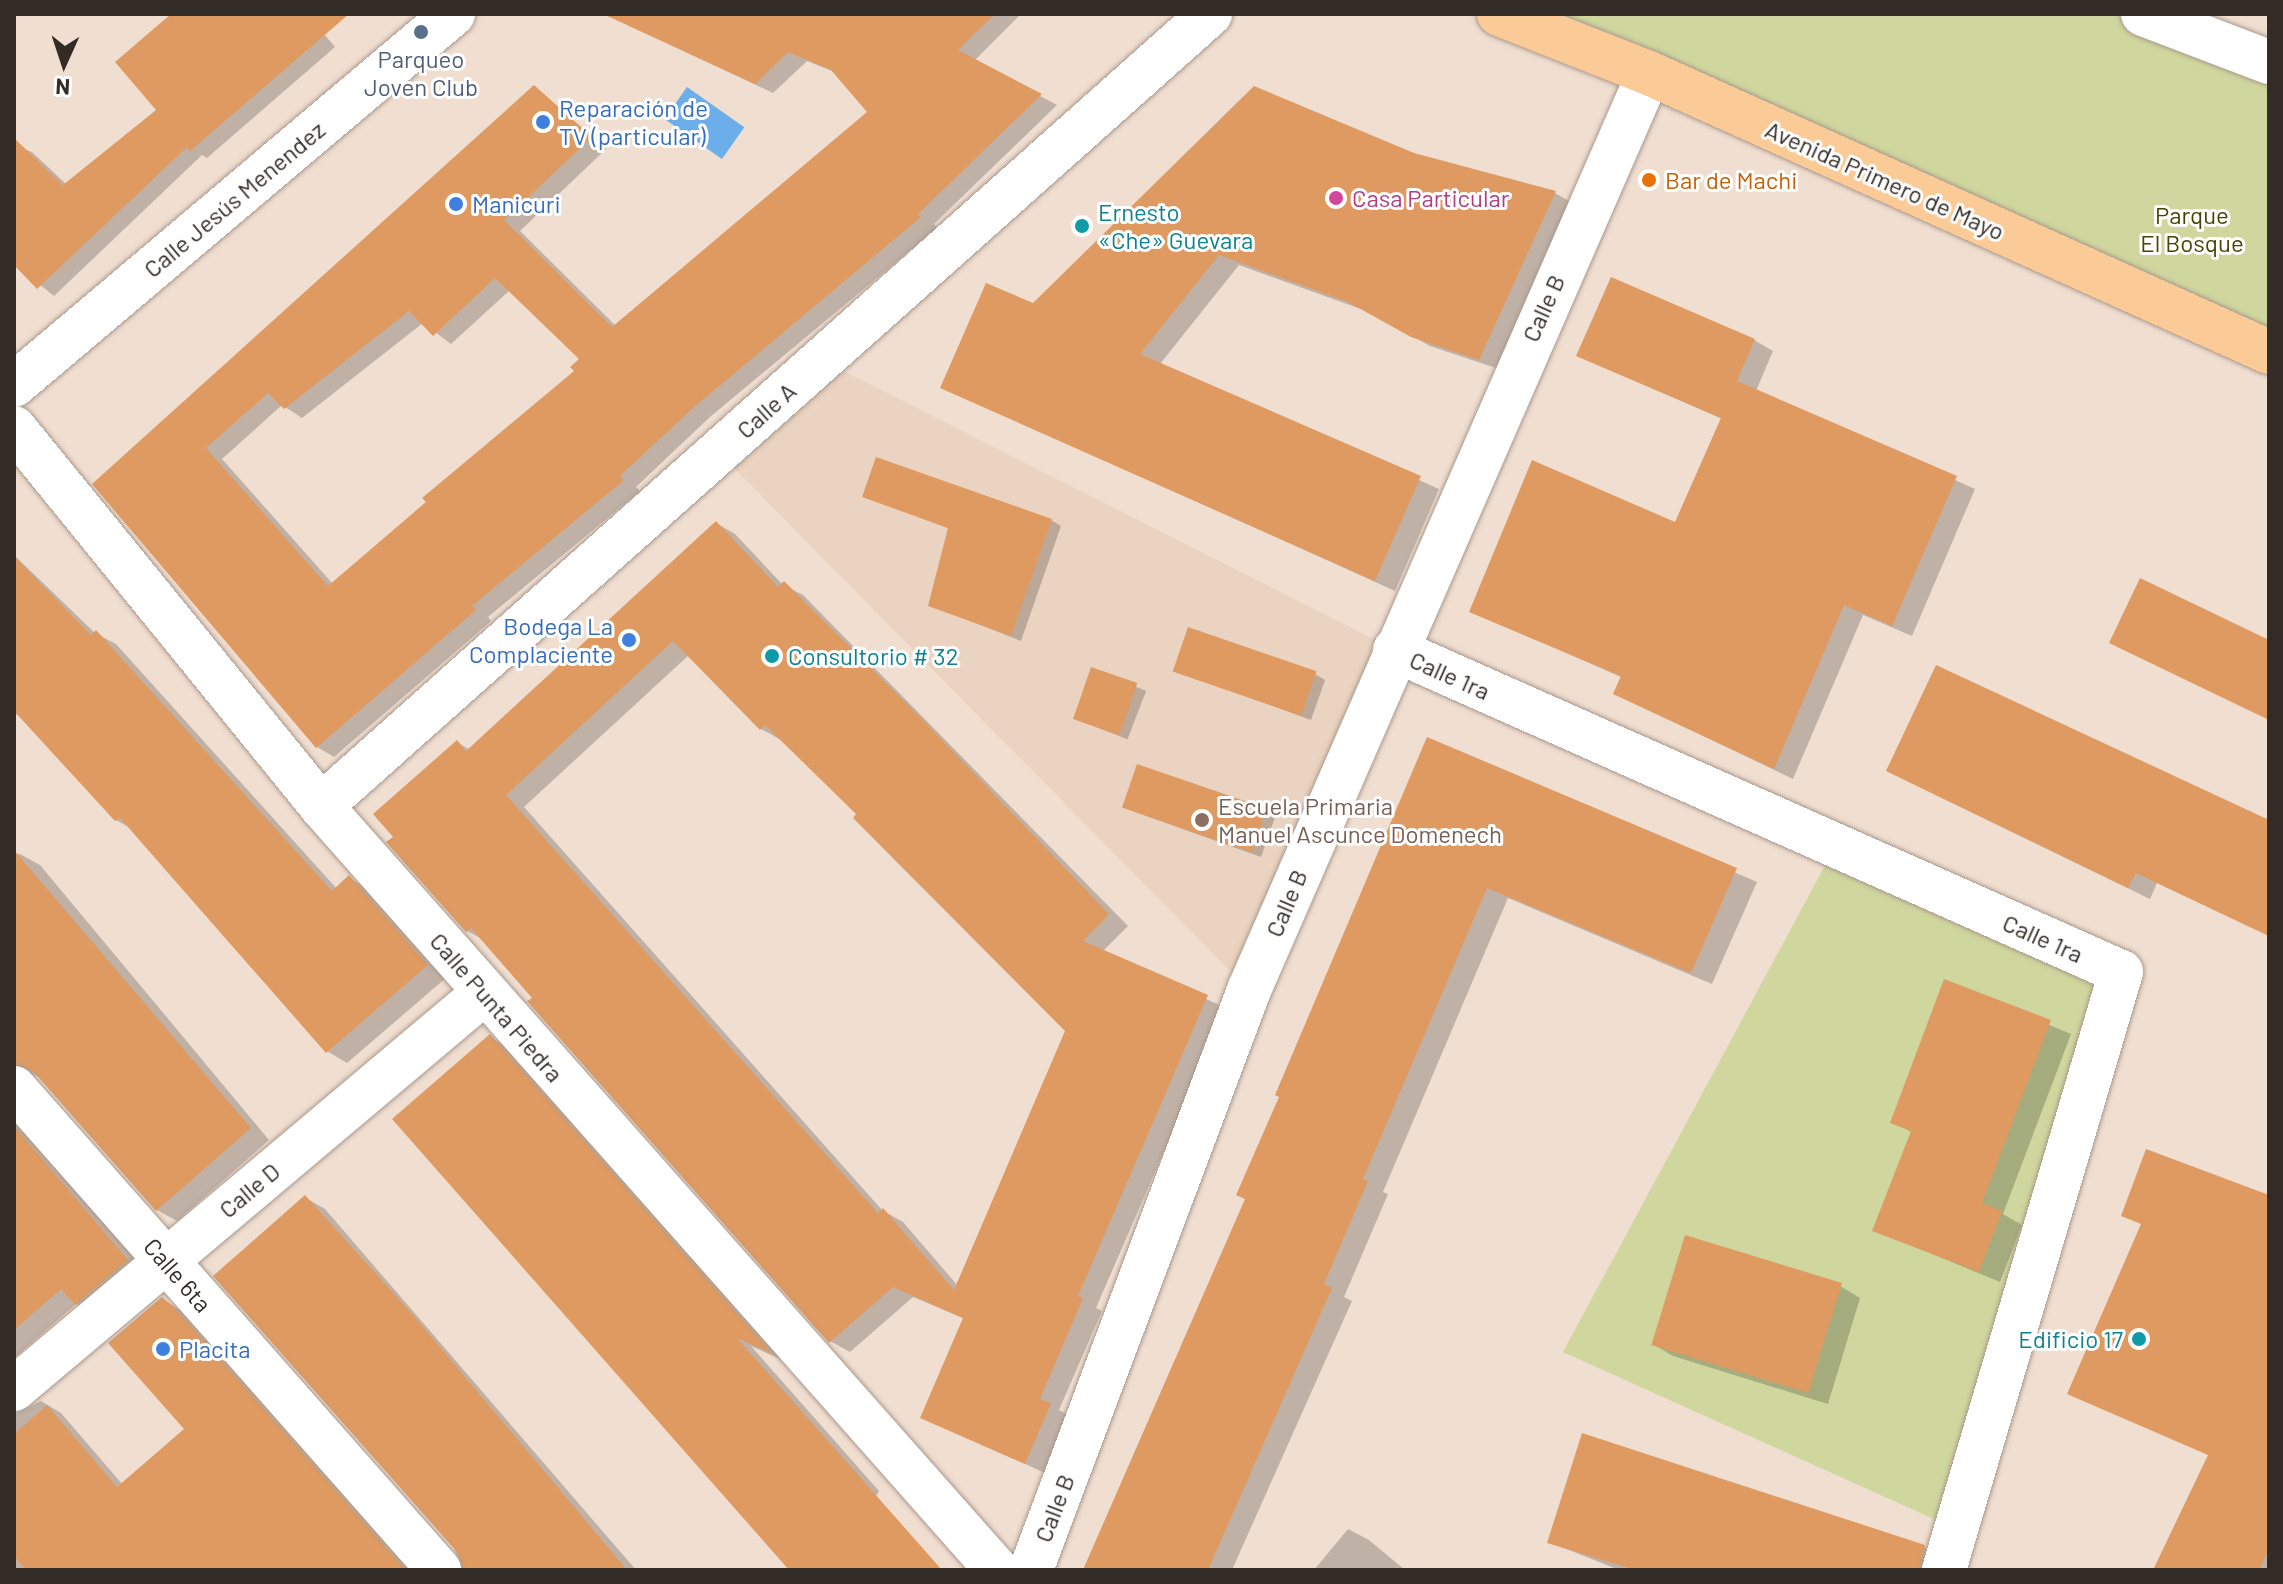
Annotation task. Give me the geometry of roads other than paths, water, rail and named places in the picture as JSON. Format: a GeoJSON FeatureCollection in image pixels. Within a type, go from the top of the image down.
{"type":"FeatureCollection","features":[{"type":"Feature","properties":{"kind":"main road","name":"Avenida Primero de Mayo"},"geometry":{"type":"LineString","coordinates":[[1499,14],[1649,73],[2269,352]]}},
{"type":"Feature","properties":{"kind":"street","name":"Calle Jesús Menendez"},"geometry":{"type":"LineString","coordinates":[[14,385],[453,14]]}},
{"type":"Feature","properties":{"kind":"street","name":"Calle A"},"geometry":{"type":"LineString","coordinates":[[321,806],[1210,14]]}},
{"type":"Feature","properties":{"kind":"street"},"geometry":{"type":"LineString","coordinates":[[2143,14],[2269,62]]}},
{"type":"Feature","properties":{"kind":"street","name":"Calle B"},"geometry":{"type":"LineString","coordinates":[[1031,1570],[1249,990],[1649,73]]}},
{"type":"Feature","properties":{"kind":"street","name":"Calle Punta Piedra"},"geometry":{"type":"LineString","coordinates":[[14,428],[321,806],[997,1570]]}},
{"type":"Feature","properties":{"kind":"street","name":"Calle 1ra"},"geometry":{"type":"LineString","coordinates":[[1395,650],[2121,972],[1944,1570]]}},
{"type":"Feature","properties":{"kind":"street","name":"Calle D"},"geometry":{"type":"LineString","coordinates":[[14,1389],[484,993]]}},
{"type":"Feature","properties":{"kind":"street","name":"Calle 6ta"},"geometry":{"type":"LineString","coordinates":[[14,1088],[439,1570]]}},
{"type":"Feature","properties":{"kind":"water"},"geometry":{"type":"Polygon","coordinates":[[[687,87],[744,127],[722,159],[665,119],[687,87]]]}},
{"type":"Feature","properties":{"kind":"place","name":"Parqueo Joven Club"},"geometry":{"type":"Point","coordinates":[421,32]}},
{"type":"Feature","properties":{"kind":"place","name":"Reparación de TV (particular)"},"geometry":{"type":"Point","coordinates":[543,122]}},
{"type":"Feature","properties":{"kind":"place","name":"Bar de Machi"},"geometry":{"type":"Point","coordinates":[1649,180]}},
{"type":"Feature","properties":{"kind":"place","name":"Casa Particular"},"geometry":{"type":"Point","coordinates":[1336,198]}},
{"type":"Feature","properties":{"kind":"place","name":"Manicuri"},"geometry":{"type":"Point","coordinates":[456,204]}},
{"type":"Feature","properties":{"kind":"place","name":"Ernesto «Che» Guevara"},"geometry":{"type":"Point","coordinates":[1082,226]}},
{"type":"Feature","properties":{"kind":"place","name":"Bodega La Complaciente"},"geometry":{"type":"Point","coordinates":[629,640]}},
{"type":"Feature","properties":{"kind":"place","name":"Consultorio # 32"},"geometry":{"type":"Point","coordinates":[772,656]}},
{"type":"Feature","properties":{"kind":"place","name":"Escuela Primaria Manuel Ascunce Domenech"},"geometry":{"type":"Point","coordinates":[1202,820]}},
{"type":"Feature","properties":{"kind":"place","name":"Edificio 17"},"geometry":{"type":"Point","coordinates":[2139,1339]}},
{"type":"Feature","properties":{"kind":"place","name":"Placita"},"geometry":{"type":"Point","coordinates":[163,1349]}},
{"type":"Feature","properties":{"kind":"park label","name":"Parque El Bosque"},"geometry":{"type":"Point","coordinates":[2192,229]}}]}
